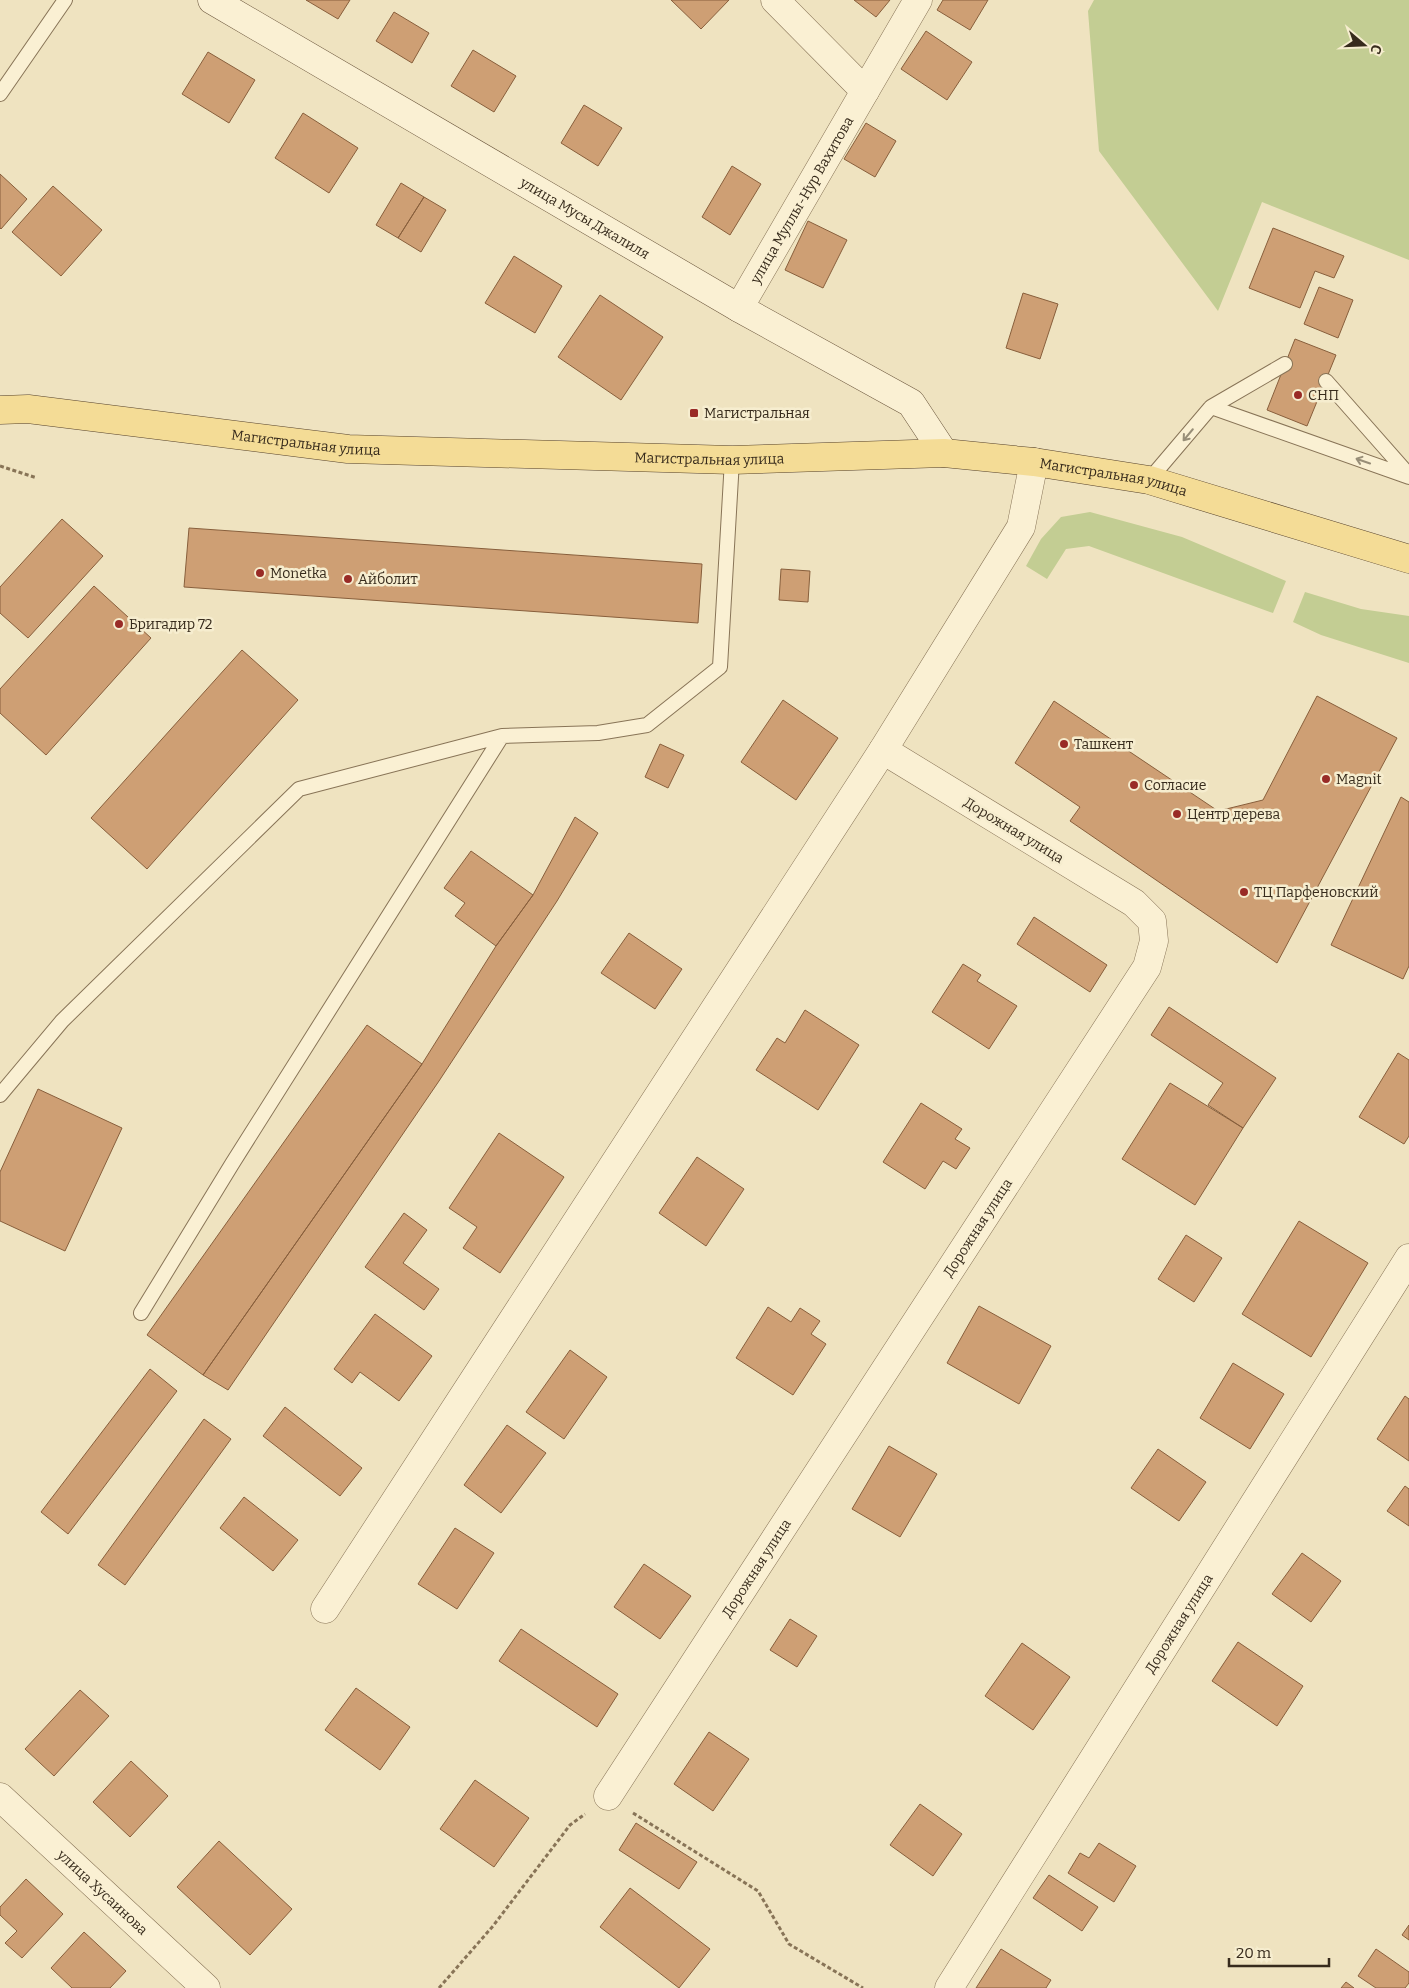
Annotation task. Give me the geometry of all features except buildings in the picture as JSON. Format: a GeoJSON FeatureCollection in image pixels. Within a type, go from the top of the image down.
{"type":"FeatureCollection","features":[{"type":"Feature","properties":{"kind":"main road","name":"Магистральная улица"},"geometry":{"type":"LineString","coordinates":[[0,410],[28,409],[348,449],[732,460],[944,453],[1034,462],[1149,480],[1409,559]]}},
{"type":"Feature","properties":{"kind":"street","name":"улица Мусы Джалиля"},"geometry":{"type":"LineString","coordinates":[[212,0],[739,308],[911,403],[944,453]]}},
{"type":"Feature","properties":{"kind":"street"},"geometry":{"type":"LineString","coordinates":[[775,0],[865,91]]}},
{"type":"Feature","properties":{"kind":"street","name":"улица Муллы-Нур Вахитова"},"geometry":{"type":"LineString","coordinates":[[739,308],[918,0]]}},
{"type":"Feature","properties":{"kind":"street"},"geometry":{"type":"LineString","coordinates":[[325,1609],[884,750],[1021,527],[1034,462]]}},
{"type":"Feature","properties":{"kind":"street","name":"Дорожная улица"},"geometry":{"type":"LineString","coordinates":[[608,1796],[1147,967],[1154,940],[1152,921],[1134,903],[884,750]]}},
{"type":"Feature","properties":{"kind":"street","name":"Дорожная улица"},"geometry":{"type":"LineString","coordinates":[[949,1988],[1409,1258]]}},
{"type":"Feature","properties":{"kind":"street","name":"улица Хусаинова"},"geometry":{"type":"LineString","coordinates":[[0,1797],[206,1988]]}},
{"type":"Feature","properties":{"kind":"lane"},"geometry":{"type":"LineString","coordinates":[[0,94],[65,0]]}},
{"type":"Feature","properties":{"kind":"lane"},"geometry":{"type":"LineString","coordinates":[[1149,480],[1211,407],[1285,364]]}},
{"type":"Feature","properties":{"kind":"lane"},"geometry":{"type":"LineString","coordinates":[[1326,380],[1409,476]]}},
{"type":"Feature","properties":{"kind":"lane"},"geometry":{"type":"LineString","coordinates":[[1211,407],[1409,476]]}},
{"type":"Feature","properties":{"kind":"lane"},"geometry":{"type":"LineString","coordinates":[[0,1094],[62,1021],[299,789],[502,736],[598,733],[647,725],[720,666],[732,460]]}},
{"type":"Feature","properties":{"kind":"lane"},"geometry":{"type":"LineString","coordinates":[[141,1313],[237,1156],[502,736]]}},
{"type":"Feature","properties":{"kind":"path"},"geometry":{"type":"LineString","coordinates":[[0,466],[37,478]]}},
{"type":"Feature","properties":{"kind":"path"},"geometry":{"type":"LineString","coordinates":[[439,1988],[493,1926],[570,1825],[608,1796],[758,1891],[789,1944],[862,1988]]}},
{"type":"Feature","properties":{"kind":"green space"},"geometry":{"type":"Polygon","coordinates":[[[1094,0],[1409,0],[1409,260],[1262,202],[1218,311],[1099,151],[1088,11],[1094,0]]]}},
{"type":"Feature","properties":{"kind":"green space"},"geometry":{"type":"Polygon","coordinates":[[[1090,512],[1182,537],[1286,581],[1273,613],[1089,546],[1066,549],[1047,579],[1026,566],[1041,539],[1061,517],[1090,512]]]}},
{"type":"Feature","properties":{"kind":"green space"},"geometry":{"type":"Polygon","coordinates":[[[1305,592],[1361,609],[1409,616],[1409,663],[1321,635],[1293,622],[1305,592]]]}},
{"type":"Feature","properties":{"kind":"place","name":"СНП"},"geometry":{"type":"Point","coordinates":[1298,395]}},
{"type":"Feature","properties":{"kind":"place","name":"Магистральная"},"geometry":{"type":"Point","coordinates":[694,413]}},
{"type":"Feature","properties":{"kind":"place","name":"Monetka"},"geometry":{"type":"Point","coordinates":[260,573]}},
{"type":"Feature","properties":{"kind":"place","name":"Айболит"},"geometry":{"type":"Point","coordinates":[348,579]}},
{"type":"Feature","properties":{"kind":"place","name":"Бригадир 72"},"geometry":{"type":"Point","coordinates":[119,624]}},
{"type":"Feature","properties":{"kind":"place","name":"Ташкент"},"geometry":{"type":"Point","coordinates":[1064,744]}},
{"type":"Feature","properties":{"kind":"place","name":"Magnit"},"geometry":{"type":"Point","coordinates":[1326,779]}},
{"type":"Feature","properties":{"kind":"place","name":"Согласие"},"geometry":{"type":"Point","coordinates":[1134,785]}},
{"type":"Feature","properties":{"kind":"place","name":"Центр дерева"},"geometry":{"type":"Point","coordinates":[1177,814]}},
{"type":"Feature","properties":{"kind":"place","name":"ТЦ Парфеновский"},"geometry":{"type":"Point","coordinates":[1244,892]}}]}
